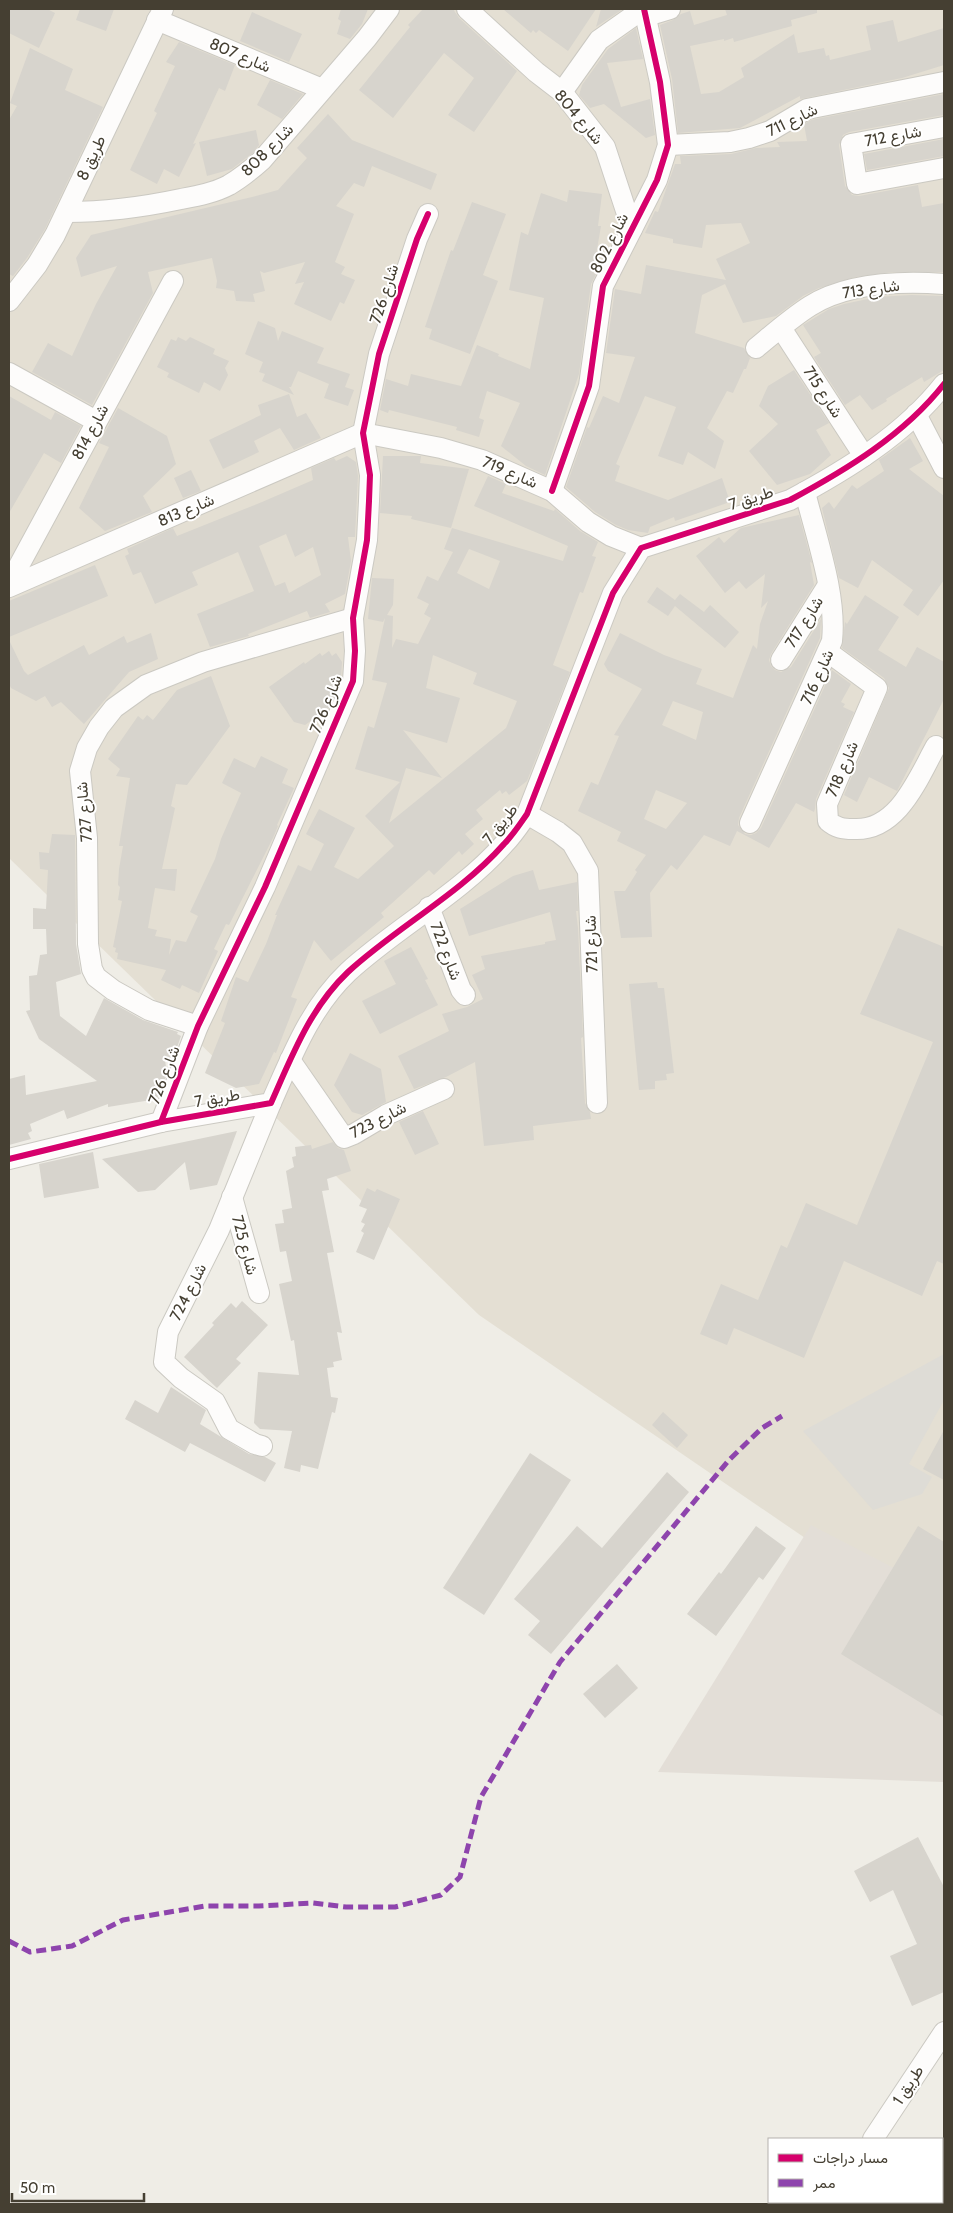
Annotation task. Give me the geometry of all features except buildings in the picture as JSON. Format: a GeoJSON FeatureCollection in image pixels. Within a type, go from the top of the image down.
{"type":"FeatureCollection","features":[{"type":"Feature","properties":{"kind":"street","name":"شارع 808"},"geometry":{"type":"LineString","coordinates":[[67,212],[102,212],[146,207],[208,194],[244,176],[262,160],[367,38],[389,9]]}},
{"type":"Feature","properties":{"kind":"street","name":"شارع 804"},"geometry":{"type":"LineString","coordinates":[[466,9],[562,92],[605,148],[632,229]]}},
{"type":"Feature","properties":{"kind":"street"},"geometry":{"type":"LineString","coordinates":[[562,92],[600,40],[645,11],[670,9]]}},
{"type":"Feature","properties":{"kind":"street","name":"شارع 802"},"geometry":{"type":"LineString","coordinates":[[552,491],[589,386],[603,286],[657,180],[668,145],[666,117],[645,11]]}},
{"type":"Feature","properties":{"kind":"street","name":"شارع 807"},"geometry":{"type":"LineString","coordinates":[[160,15],[322,89]]}},
{"type":"Feature","properties":{"kind":"street","name":"طريق 8"},"geometry":{"type":"LineString","coordinates":[[9,301],[37,265],[67,212],[160,15]]}},
{"type":"Feature","properties":{"kind":"street","name":"شارع 711"},"geometry":{"type":"LineString","coordinates":[[668,145],[730,142],[749,138],[770,131],[807,109],[944,82]]}},
{"type":"Feature","properties":{"kind":"street","name":"شارع 712"},"geometry":{"type":"LineString","coordinates":[[944,127],[851,144],[857,184],[944,168]]}},
{"type":"Feature","properties":{"kind":"street","name":"شارع 726"},"geometry":{"type":"LineString","coordinates":[[161,1122],[198,1026],[265,887],[353,681],[355,651],[352,618],[367,540],[370,475],[363,433],[379,354],[417,239],[428,214]]}},
{"type":"Feature","properties":{"kind":"street","name":"شارع 814"},"geometry":{"type":"LineString","coordinates":[[9,585],[173,281]]}},
{"type":"Feature","properties":{"kind":"street","name":"شارع 713"},"geometry":{"type":"LineString","coordinates":[[756,348],[810,306],[830,296],[847,291],[895,284],[944,284]]}},
{"type":"Feature","properties":{"kind":"street","name":"شارع 715"},"geometry":{"type":"LineString","coordinates":[[781,328],[864,456]]}},
{"type":"Feature","properties":{"kind":"street"},"geometry":{"type":"LineString","coordinates":[[9,373],[96,421]]}},
{"type":"Feature","properties":{"kind":"street","name":"7 طريق"},"geometry":{"type":"LineString","coordinates":[[9,1159],[161,1122],[271,1103],[304,1028],[326,997],[347,973],[467,879],[504,844],[527,814],[613,593],[641,548],[790,500],[805,492],[864,456],[886,440],[916,414],[944,384]]}},
{"type":"Feature","properties":{"kind":"street"},"geometry":{"type":"LineString","coordinates":[[916,414],[944,468]]}},
{"type":"Feature","properties":{"kind":"street","name":"شارع 719"},"geometry":{"type":"LineString","coordinates":[[363,433],[441,448],[482,460],[552,491],[588,522],[611,536],[641,548]]}},
{"type":"Feature","properties":{"kind":"street","name":"شارع 813"},"geometry":{"type":"LineString","coordinates":[[9,585],[363,433]]}},
{"type":"Feature","properties":{"kind":"street","name":"شارع 716"},"geometry":{"type":"LineString","coordinates":[[750,823],[832,641],[834,626],[832,601],[805,492]]}},
{"type":"Feature","properties":{"kind":"street","name":"شارع 717"},"geometry":{"type":"LineString","coordinates":[[780,660],[828,585]]}},
{"type":"Feature","properties":{"kind":"street","name":"شارع 727"},"geometry":{"type":"LineString","coordinates":[[198,1026],[150,1010],[113,990],[96,977],[92,969],[88,944],[87,838],[80,771],[87,748],[99,727],[114,708],[146,685],[203,662],[352,618]]}},
{"type":"Feature","properties":{"kind":"street","name":"شارع 718"},"geometry":{"type":"LineString","coordinates":[[828,652],[877,688],[827,804],[828,821],[836,827],[865,830],[880,824],[905,801],[936,746]]}},
{"type":"Feature","properties":{"kind":"street","name":"شارع 721"},"geometry":{"type":"LineString","coordinates":[[527,814],[558,832],[572,843],[588,871],[597,1103]]}},
{"type":"Feature","properties":{"kind":"street","name":"شارع 722"},"geometry":{"type":"LineString","coordinates":[[429,907],[461,990],[465,995]]}},
{"type":"Feature","properties":{"kind":"street","name":"شارع 723"},"geometry":{"type":"LineString","coordinates":[[290,1060],[344,1138],[386,1115],[444,1089]]}},
{"type":"Feature","properties":{"kind":"street","name":"شارع 724"},"geometry":{"type":"LineString","coordinates":[[262,1446],[229,1429],[215,1402],[164,1362],[168,1332],[219,1230],[271,1103]]}},
{"type":"Feature","properties":{"kind":"street","name":"شارع 725"},"geometry":{"type":"LineString","coordinates":[[232,1197],[258,1293]]}},
{"type":"Feature","properties":{"kind":"street","name":"طريق 1"},"geometry":{"type":"LineString","coordinates":[[874,2138],[944,2032]]}},
{"type":"Feature","properties":{"kind":"shaded area"},"geometry":{"type":"Polygon","coordinates":[[[9,9],[944,9],[944,1633],[479,1315],[9,858],[9,9]]]}},
{"type":"Feature","properties":{"kind":"shaded area"},"geometry":{"type":"Polygon","coordinates":[[[944,1354],[944,1400],[909,1464],[932,1477],[922,1494],[873,1510],[803,1431],[944,1354]]]}},
{"type":"Feature","properties":{"kind":"shaded area"},"geometry":{"type":"Polygon","coordinates":[[[811,1525],[944,1594],[944,1782],[658,1772],[811,1525]]]}},
{"type":"Feature","properties":{"kind":"marked path"},"geometry":{"type":"LineString","coordinates":[[9,1941],[30,1952],[72,1946],[123,1920],[205,1906],[313,1903],[346,1907],[395,1907],[441,1895],[460,1877],[481,1797],[560,1662],[729,1460],[762,1428],[782,1416]]}},
{"type":"Feature","properties":{"kind":"cycle path"},"geometry":{"type":"LineString","coordinates":[[552,491],[589,386],[603,286],[657,180],[668,145],[660,82],[644,9]]}},
{"type":"Feature","properties":{"kind":"cycle path"},"geometry":{"type":"LineString","coordinates":[[161,1122],[198,1026],[265,887],[353,681],[355,651],[353,618],[367,540],[369,501],[370,475],[363,433],[379,354],[417,239],[428,214]]}},
{"type":"Feature","properties":{"kind":"cycle path"},"geometry":{"type":"LineString","coordinates":[[9,1159],[161,1122],[271,1103],[303,1033],[312,1017],[335,986],[367,956],[448,895],[487,862],[507,841],[527,814],[613,593],[641,548],[790,500],[853,464],[873,450],[911,419],[944,384]]}}]}
